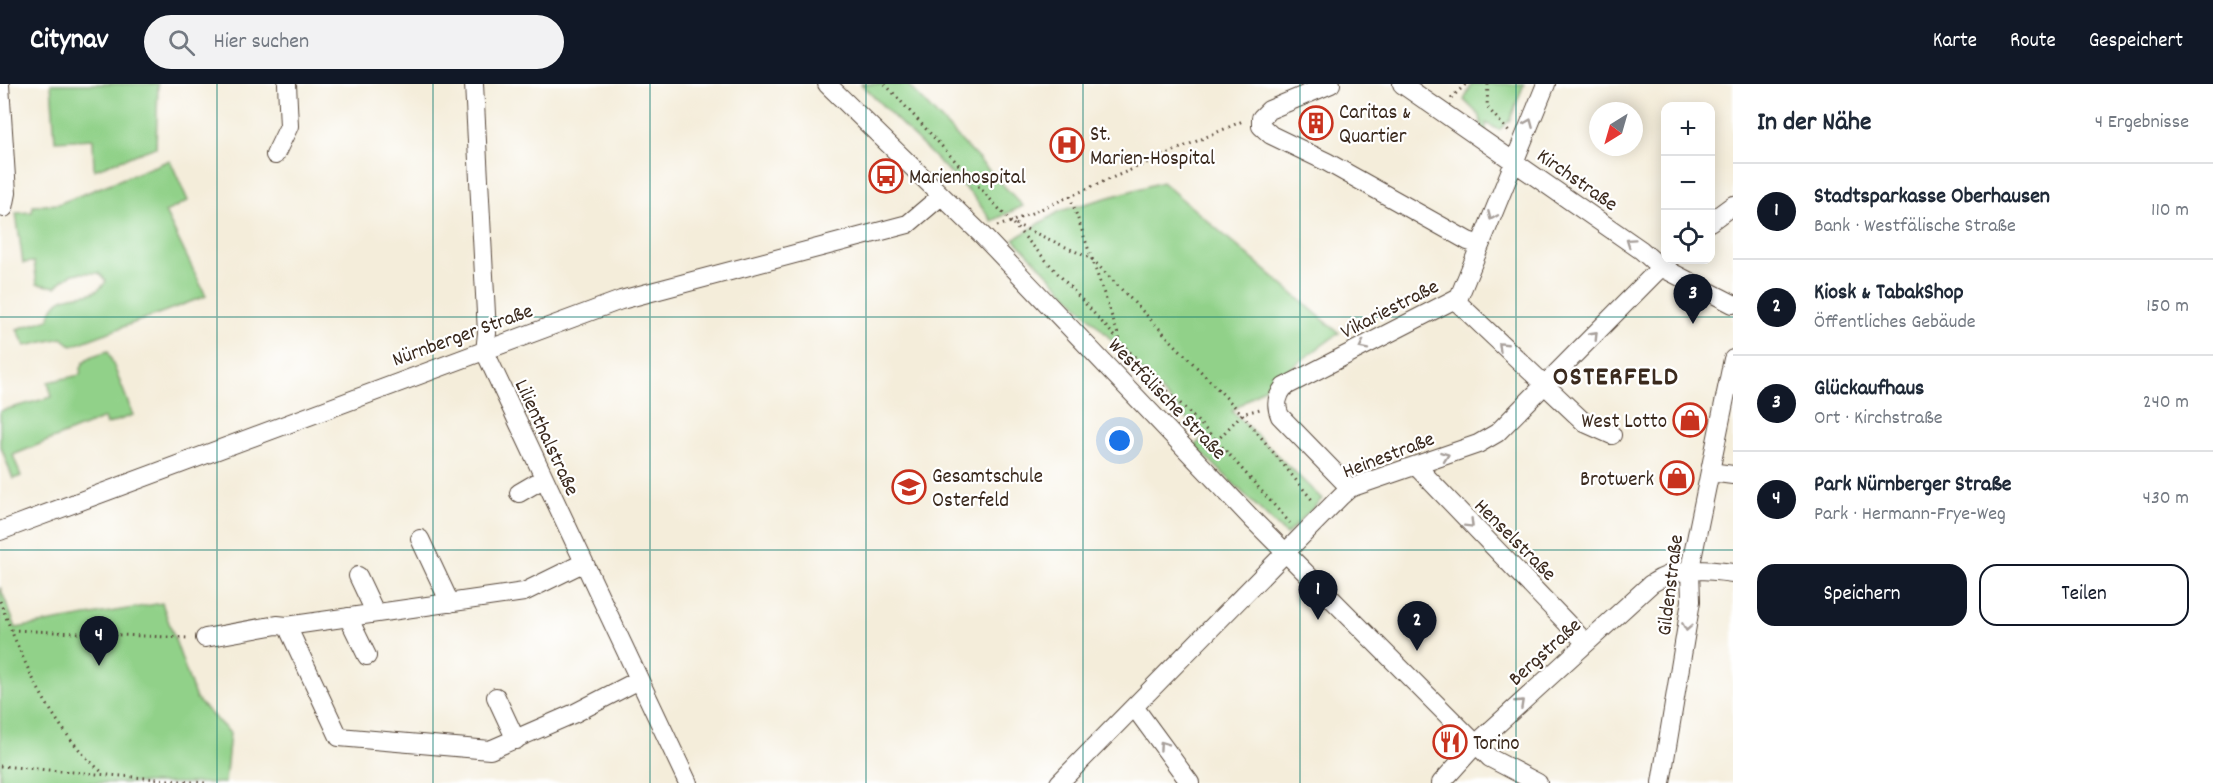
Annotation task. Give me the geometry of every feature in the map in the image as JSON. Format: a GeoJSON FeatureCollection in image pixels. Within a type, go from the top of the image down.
{"type":"FeatureCollection","features":[{"type":"Feature","properties":{"kind":"street"},"geometry":{"type":"LineString","coordinates":[[275,155],[289,126],[287,84]]}},
{"type":"Feature","properties":{"kind":"street","name":"Lilienthalstraße"},"geometry":{"type":"LineString","coordinates":[[474,84],[486,333],[484,352],[687,783]]}},
{"type":"Feature","properties":{"kind":"street","name":"Westfälische Straße"},"geometry":{"type":"LineString","coordinates":[[827,84],[981,234],[1197,461],[1490,758],[1538,783]]}},
{"type":"Feature","properties":{"kind":"street"},"geometry":{"type":"LineString","coordinates":[[1331,84],[1269,110],[1260,122],[1264,131],[1328,162],[1468,241],[1480,244]]}},
{"type":"Feature","properties":{"kind":"street","name":"Kirchstraße"},"geometry":{"type":"LineString","coordinates":[[1402,84],[1641,250],[1661,261]]}},
{"type":"Feature","properties":{"kind":"street","name":"Vikariestraße"},"geometry":{"type":"LineString","coordinates":[[1276,405],[1284,387],[1455,300],[1462,292],[1546,84]]}},
{"type":"Feature","properties":{"kind":"street"},"geometry":{"type":"LineString","coordinates":[[0,85],[7,193],[4,208]]}},
{"type":"Feature","properties":{"kind":"street","name":"Nürnberger Straße"},"geometry":{"type":"LineString","coordinates":[[0,531],[648,291],[908,224],[941,196]]}},
{"type":"Feature","properties":{"kind":"street"},"geometry":{"type":"LineString","coordinates":[[1715,218],[1733,205]]}},
{"type":"Feature","properties":{"kind":"street","name":"Heinestraße"},"geometry":{"type":"LineString","coordinates":[[1059,783],[1287,553],[1322,513],[1350,488],[1490,438],[1545,386],[1663,264]]}},
{"type":"Feature","properties":{"kind":"street","name":"Kirchstraße"},"geometry":{"type":"LineString","coordinates":[[1666,264],[1733,304]]}},
{"type":"Feature","properties":{"kind":"street"},"geometry":{"type":"LineString","coordinates":[[1455,300],[1585,423],[1612,435]]}},
{"type":"Feature","properties":{"kind":"street","name":"Gildenstraße"},"geometry":{"type":"LineString","coordinates":[[1661,783],[1691,601],[1690,569],[1733,359]]}},
{"type":"Feature","properties":{"kind":"street"},"geometry":{"type":"LineString","coordinates":[[1276,405],[1280,416],[1350,488]]}},
{"type":"Feature","properties":{"kind":"street","name":"Henselstraße"},"geometry":{"type":"LineString","coordinates":[[1416,466],[1586,643]]}},
{"type":"Feature","properties":{"kind":"street"},"geometry":{"type":"LineString","coordinates":[[1710,472],[1733,475]]}},
{"type":"Feature","properties":{"kind":"street"},"geometry":{"type":"LineString","coordinates":[[519,493],[543,479]]}},
{"type":"Feature","properties":{"kind":"street"},"geometry":{"type":"LineString","coordinates":[[420,539],[450,603]]}},
{"type":"Feature","properties":{"kind":"street"},"geometry":{"type":"LineString","coordinates":[[205,638],[277,625],[287,626],[524,592],[583,563]]}},
{"type":"Feature","properties":{"kind":"street"},"geometry":{"type":"LineString","coordinates":[[1690,569],[1733,573]]}},
{"type":"Feature","properties":{"kind":"street","name":"Bergstraße"},"geometry":{"type":"LineString","coordinates":[[1441,783],[1477,743],[1651,584],[1667,574],[1690,569]]}},
{"type":"Feature","properties":{"kind":"street"},"geometry":{"type":"LineString","coordinates":[[358,576],[375,612]]}},
{"type":"Feature","properties":{"kind":"street"},"geometry":{"type":"LineString","coordinates":[[348,617],[367,656]]}},
{"type":"Feature","properties":{"kind":"street"},"geometry":{"type":"LineString","coordinates":[[287,626],[339,737],[490,750],[516,740],[639,680]]}},
{"type":"Feature","properties":{"kind":"street"},"geometry":{"type":"LineString","coordinates":[[496,697],[516,740]]}},
{"type":"Feature","properties":{"kind":"street"},"geometry":{"type":"LineString","coordinates":[[1135,708],[1190,783]]}},
{"type":"Feature","properties":{"kind":"path"},"geometry":{"type":"LineString","coordinates":[[885,84],[1121,343],[1217,441],[1301,536]]}},
{"type":"Feature","properties":{"kind":"path"},"geometry":{"type":"LineString","coordinates":[[1488,84],[1487,107],[1521,143]]}},
{"type":"Feature","properties":{"kind":"path"},"geometry":{"type":"LineString","coordinates":[[981,234],[994,226],[1011,222],[1269,110]]}},
{"type":"Feature","properties":{"kind":"path"},"geometry":{"type":"LineString","coordinates":[[1070,196],[1121,343]]}},
{"type":"Feature","properties":{"kind":"path"},"geometry":{"type":"LineString","coordinates":[[1011,222],[1092,259],[1242,414],[1322,513]]}},
{"type":"Feature","properties":{"kind":"path"},"geometry":{"type":"LineString","coordinates":[[1197,461],[1242,414],[1276,405]]}},
{"type":"Feature","properties":{"kind":"path"},"geometry":{"type":"LineString","coordinates":[[0,601],[11,630],[47,702],[83,757],[104,774]]}},
{"type":"Feature","properties":{"kind":"path"},"geometry":{"type":"LineString","coordinates":[[11,630],[170,639],[205,638]]}},
{"type":"Feature","properties":{"kind":"path"},"geometry":{"type":"LineString","coordinates":[[0,765],[206,783]]}},
{"type":"Feature","properties":{"kind":"green space"},"geometry":{"type":"Polygon","coordinates":[[[51,84],[158,84],[156,147],[94,170],[93,139],[55,141],[51,84]]]}},
{"type":"Feature","properties":{"kind":"green space"},"geometry":{"type":"Polygon","coordinates":[[[861,84],[907,84],[1023,206],[992,221],[973,196],[861,84]]]}},
{"type":"Feature","properties":{"kind":"green space"},"geometry":{"type":"Polygon","coordinates":[[[1472,84],[1524,84],[1510,120],[1499,130],[1486,123],[1486,132],[1482,131],[1480,116],[1464,100],[1472,84]]]}},
{"type":"Feature","properties":{"kind":"green space"},"geometry":{"type":"Polygon","coordinates":[[[170,160],[188,201],[165,212],[206,296],[72,346],[62,338],[25,346],[17,329],[49,319],[53,308],[60,301],[67,297],[92,293],[100,289],[106,281],[99,273],[86,273],[71,275],[56,287],[37,284],[34,262],[23,263],[16,213],[32,212],[33,206],[58,204],[170,160]]]}},
{"type":"Feature","properties":{"kind":"green space"},"geometry":{"type":"Polygon","coordinates":[[[1162,182],[1339,333],[1232,411],[1322,499],[1286,535],[1195,446],[1204,436],[1014,239],[1060,211],[1162,182]]]}},
{"type":"Feature","properties":{"kind":"green space"},"geometry":{"type":"Polygon","coordinates":[[[108,351],[133,415],[106,425],[104,418],[13,455],[21,476],[13,479],[0,444],[0,411],[52,397],[48,382],[80,375],[85,361],[108,351]]]}},
{"type":"Feature","properties":{"kind":"green space"},"geometry":{"type":"Polygon","coordinates":[[[0,587],[16,628],[162,603],[196,699],[230,733],[225,783],[0,783],[0,587]]]}},
{"type":"Feature","properties":{"kind":"place","name":"Caritas & Quartier"},"geometry":{"type":"Point","coordinates":[1316,123]}},
{"type":"Feature","properties":{"kind":"place","name":"St. Marien-Hospital"},"geometry":{"type":"Point","coordinates":[1067,145]}},
{"type":"Feature","properties":{"kind":"place","name":"Marienhospital"},"geometry":{"type":"Point","coordinates":[886,176]}},
{"type":"Feature","properties":{"kind":"place","name":"Glückaufhaus"},"geometry":{"type":"Point","coordinates":[1693,324]}},
{"type":"Feature","properties":{"kind":"place","name":"West Lotto"},"geometry":{"type":"Point","coordinates":[1690,420]}},
{"type":"Feature","properties":{"kind":"place","name":"Brotwerk"},"geometry":{"type":"Point","coordinates":[1677,478]}},
{"type":"Feature","properties":{"kind":"place","name":"Gesamtschule Osterfeld"},"geometry":{"type":"Point","coordinates":[909,487]}},
{"type":"Feature","properties":{"kind":"place","name":"Stadtsparkasse Oberhausen"},"geometry":{"type":"Point","coordinates":[1318,620]}},
{"type":"Feature","properties":{"kind":"place","name":"Kiosk & TabakShop"},"geometry":{"type":"Point","coordinates":[1417,651]}},
{"type":"Feature","properties":{"kind":"place","name":"Park Nürnberger Straße"},"geometry":{"type":"Point","coordinates":[99,666]}},
{"type":"Feature","properties":{"kind":"place","name":"Torino"},"geometry":{"type":"Point","coordinates":[1450,742]}},
{"type":"Feature","properties":{"kind":"district","name":"OSTERFELD"},"geometry":{"type":"Point","coordinates":[1616,375]}}]}
